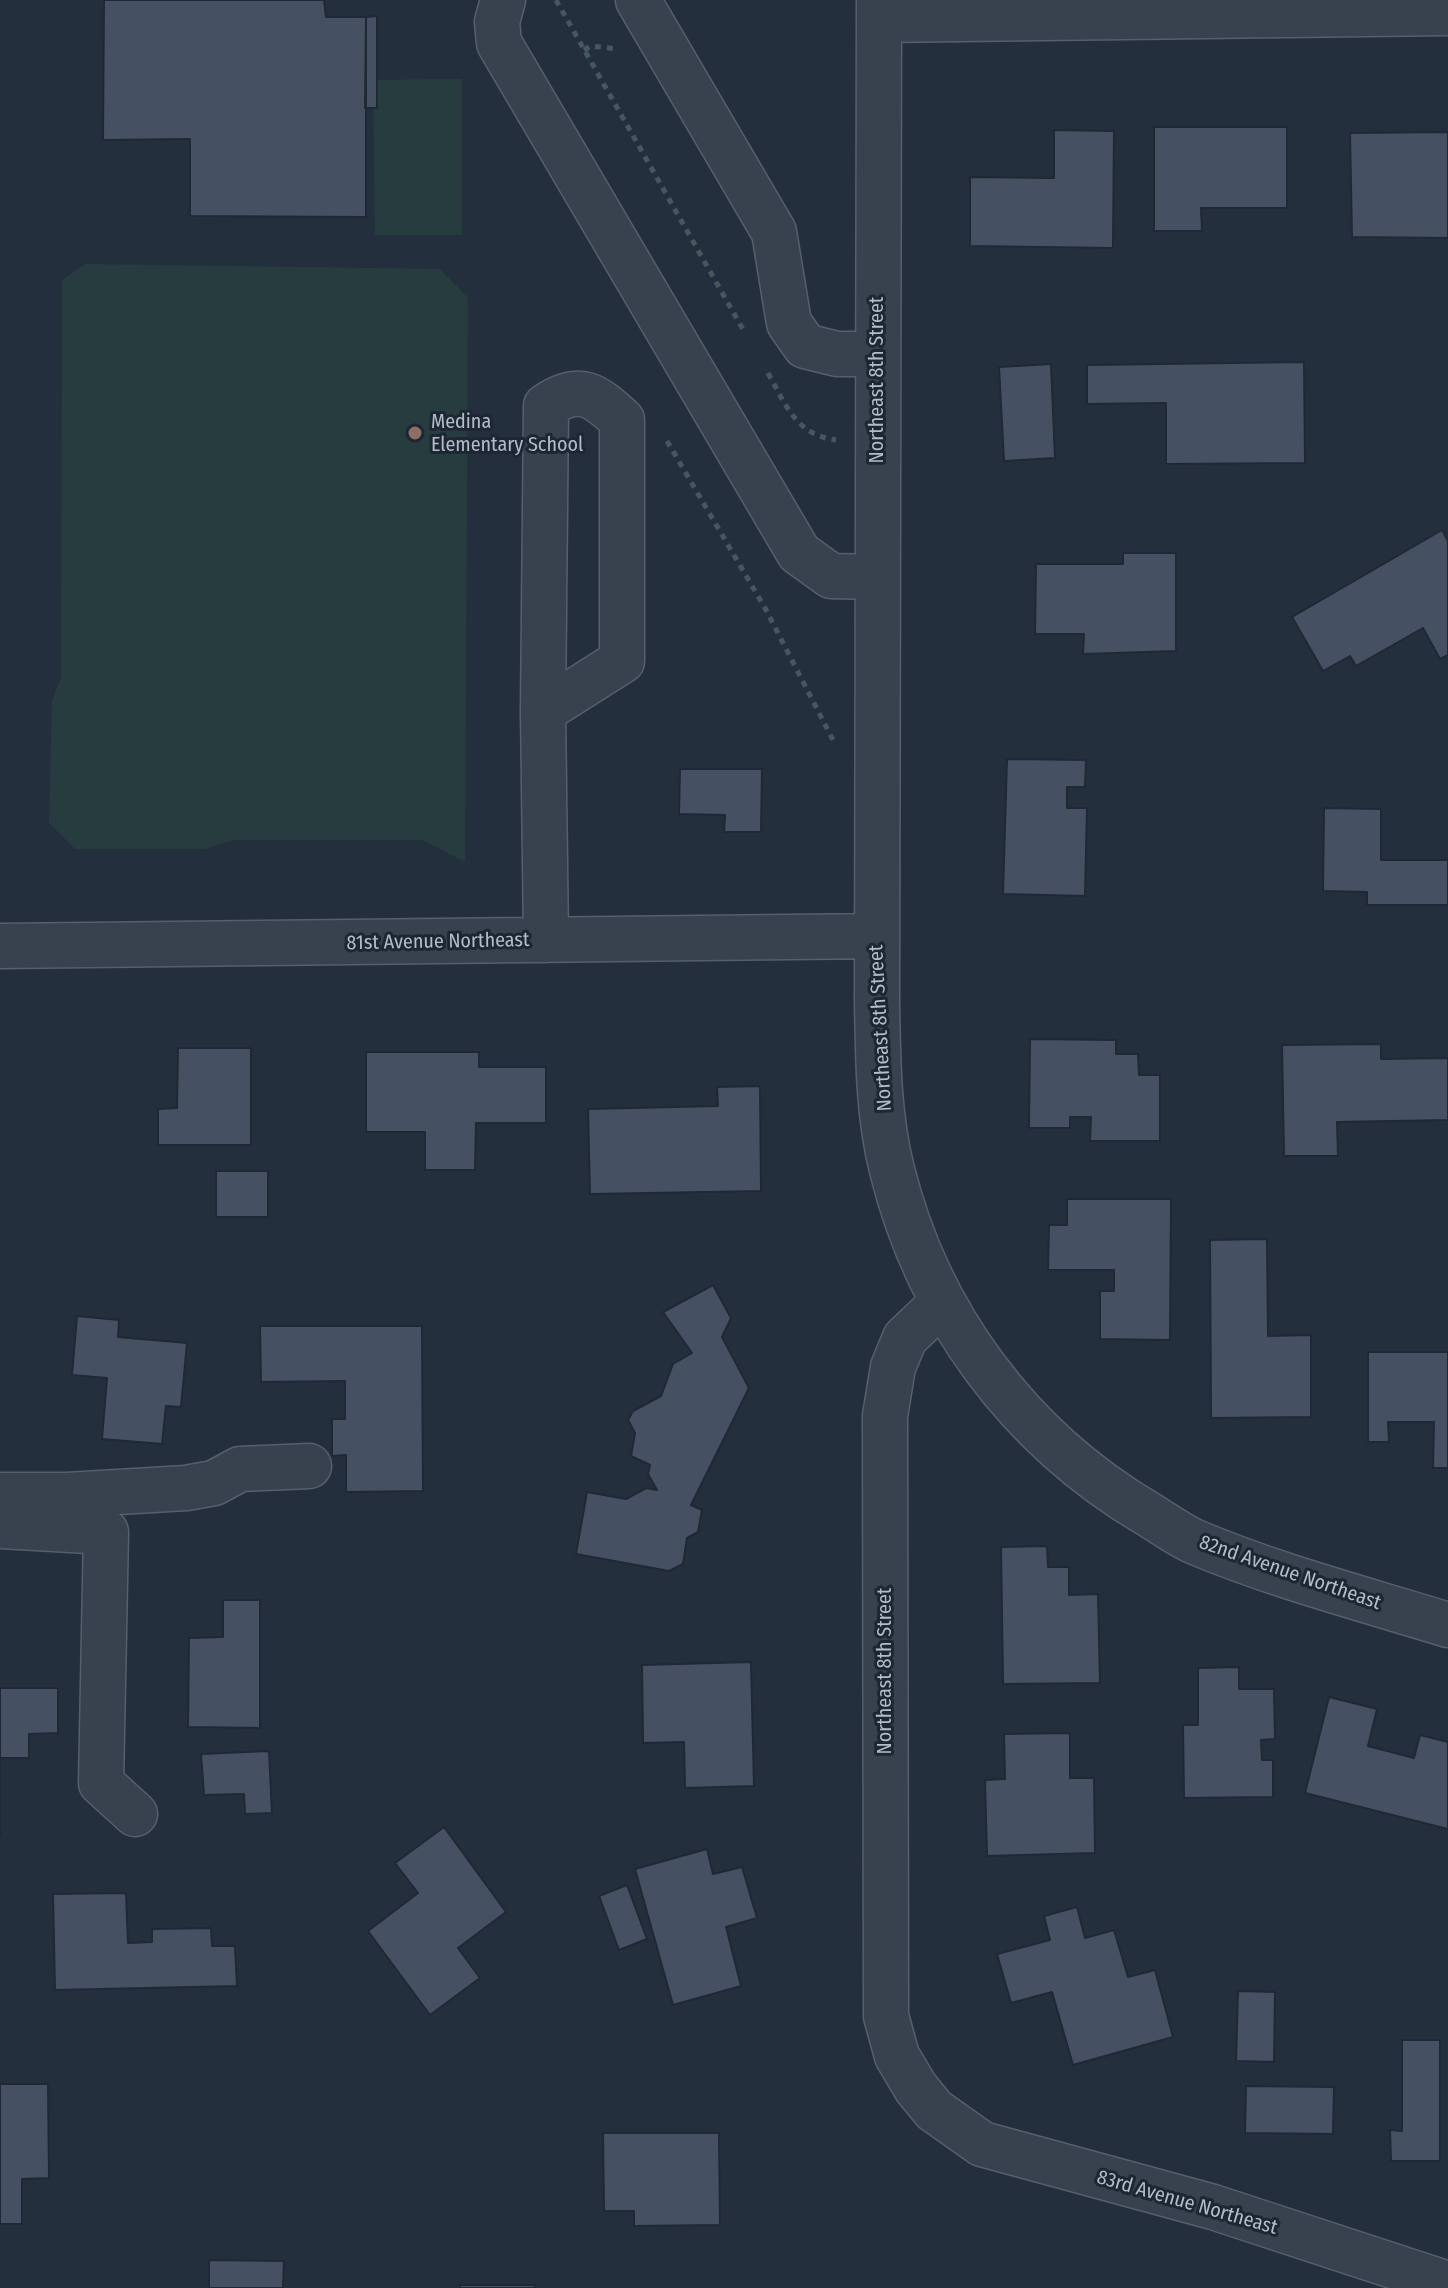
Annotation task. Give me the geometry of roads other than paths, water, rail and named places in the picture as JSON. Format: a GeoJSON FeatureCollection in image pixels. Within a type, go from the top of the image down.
{"type":"FeatureCollection","features":[{"type":"Feature","properties":{"kind":"street"},"geometry":{"type":"LineString","coordinates":[[503,0],[497,22],[499,43],[799,553],[831,576],[876,577]]}},
{"type":"Feature","properties":{"kind":"street"},"geometry":{"type":"LineString","coordinates":[[638,0],[774,232],[789,323],[805,346],[837,354],[877,354]]}},
{"type":"Feature","properties":{"kind":"street"},"geometry":{"type":"LineString","coordinates":[[879,10],[1448,13]]}},
{"type":"Feature","properties":{"kind":"street","name":"Northeast 8th Street"},"geometry":{"type":"LineString","coordinates":[[879,10],[876,577],[879,1074],[891,1167],[911,1237],[942,1303],[905,1338],[893,1367],[885,1416],[886,2016],[897,2056],[934,2110]]}},
{"type":"Feature","properties":{"kind":"street"},"geometry":{"type":"LineString","coordinates":[[543,711],[622,661],[622,420],[595,396],[564,394],[546,406],[543,711],[546,940]]}},
{"type":"Feature","properties":{"kind":"street","name":"81st Avenue Northeast"},"geometry":{"type":"LineString","coordinates":[[0,946],[876,936]]}},
{"type":"Feature","properties":{"kind":"street","name":"82nd Avenue Northeast"},"geometry":{"type":"LineString","coordinates":[[942,1303],[992,1381],[1046,1441],[1124,1500],[1193,1541],[1448,1625]]}},
{"type":"Feature","properties":{"kind":"street"},"geometry":{"type":"LineString","coordinates":[[0,1495],[67,1495],[186,1488],[214,1483],[240,1469],[309,1466]]}},
{"type":"Feature","properties":{"kind":"street"},"geometry":{"type":"LineString","coordinates":[[0,1526],[106,1532],[101,1783],[135,1814]]}},
{"type":"Feature","properties":{"kind":"street","name":"83rd Avenue Northeast"},"geometry":{"type":"LineString","coordinates":[[934,2110],[982,2144],[1213,2207],[1448,2284]]}},
{"type":"Feature","properties":{"kind":"place","name":"Medina Elementary School"},"geometry":{"type":"Point","coordinates":[415,433]}}]}
